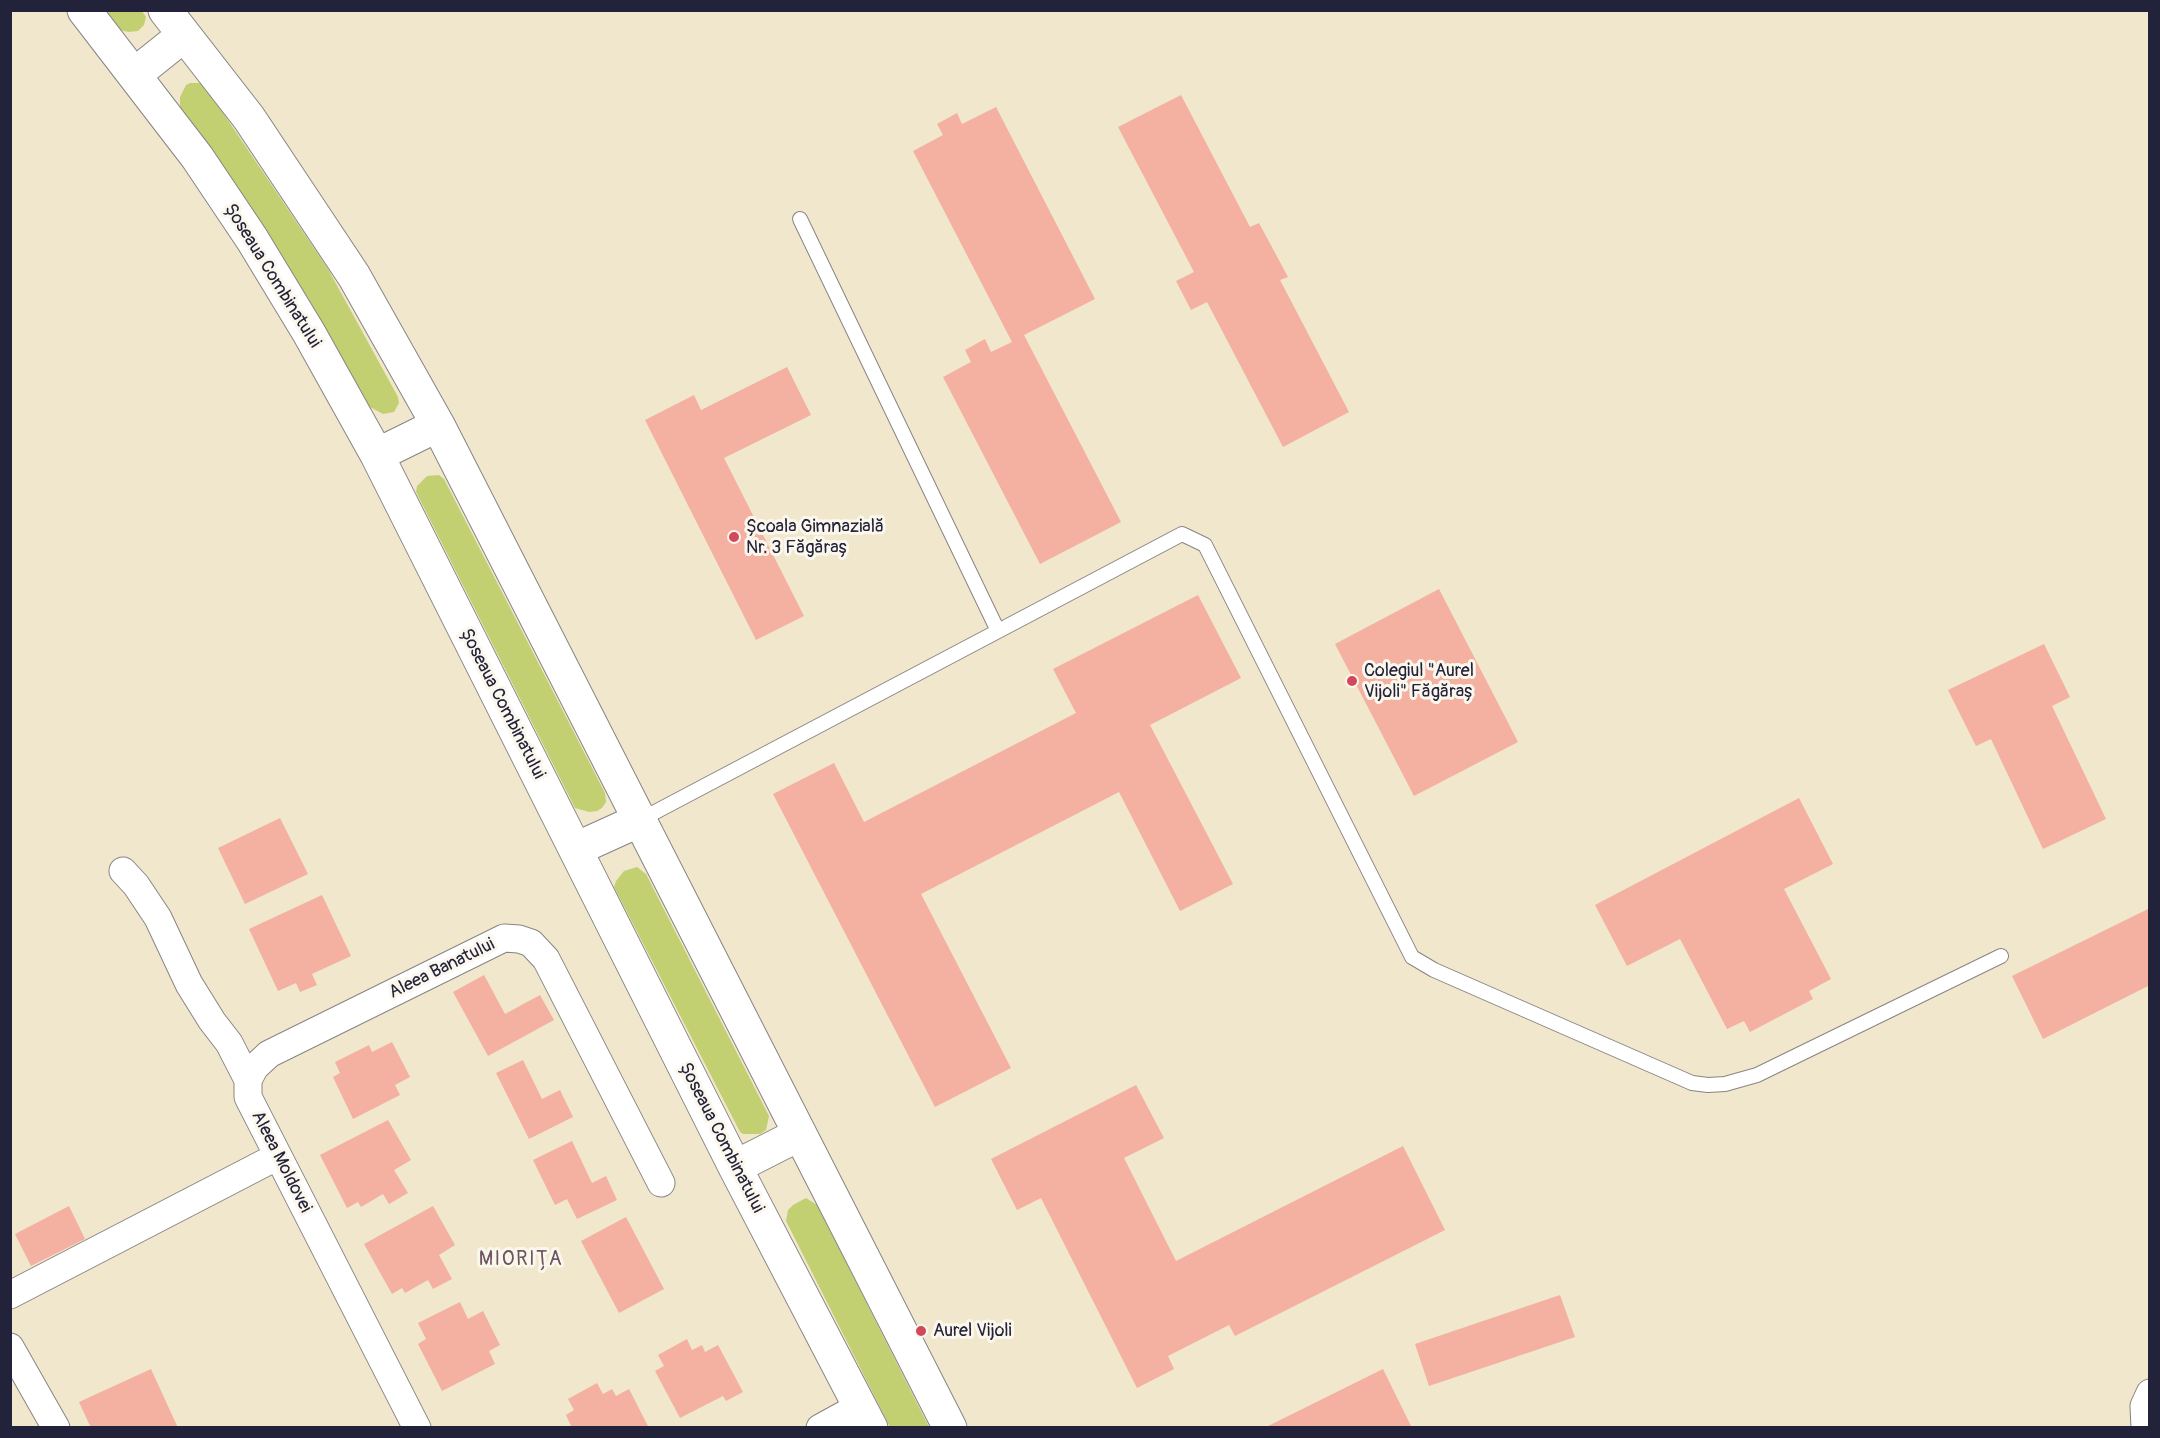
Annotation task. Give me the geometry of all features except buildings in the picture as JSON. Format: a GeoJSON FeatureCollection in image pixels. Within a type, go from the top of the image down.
{"type":"FeatureCollection","features":[{"type":"Feature","properties":{"kind":"main road","name":"Șoseaua Combinatului"},"geometry":{"type":"LineString","coordinates":[[84,10],[197,157],[252,239],[309,333],[377,454],[735,1167],[865,1417]]}},
{"type":"Feature","properties":{"kind":"main road"},"geometry":{"type":"LineString","coordinates":[[134,75],[175,23],[249,118],[347,266],[438,426],[950,1428]]}},
{"type":"Feature","properties":{"kind":"main road"},"geometry":{"type":"LineString","coordinates":[[377,454],[438,426]]}},
{"type":"Feature","properties":{"kind":"main road"},"geometry":{"type":"LineString","coordinates":[[576,849],[640,820]]}},
{"type":"Feature","properties":{"kind":"main road"},"geometry":{"type":"LineString","coordinates":[[735,1167],[800,1134]]}},
{"type":"Feature","properties":{"kind":"street","name":"Aleea Moldovei"},"geometry":{"type":"LineString","coordinates":[[123,872],[136,885],[158,918],[189,984],[229,1043],[248,1080],[248,1097],[417,1428]]}},
{"type":"Feature","properties":{"kind":"street","name":"Aleea Banatului"},"geometry":{"type":"LineString","coordinates":[[248,1080],[255,1067],[269,1054],[504,938],[519,939],[531,943],[546,959],[661,1183]]}},
{"type":"Feature","properties":{"kind":"street"},"geometry":{"type":"LineString","coordinates":[[10,1295],[278,1156]]}},
{"type":"Feature","properties":{"kind":"street"},"geometry":{"type":"LineString","coordinates":[[10,1347],[56,1428]]}},
{"type":"Feature","properties":{"kind":"street"},"geometry":{"type":"LineString","coordinates":[[2145,1428],[2144,1406],[2150,1393]]}},
{"type":"Feature","properties":{"kind":"street"},"geometry":{"type":"LineString","coordinates":[[820,1428],[865,1417]]}},
{"type":"Feature","properties":{"kind":"lane"},"geometry":{"type":"LineString","coordinates":[[800,219],[998,631]]}},
{"type":"Feature","properties":{"kind":"lane"},"geometry":{"type":"LineString","coordinates":[[640,820],[1182,534],[1205,544],[1412,957],[1434,970],[1692,1083],[1725,1084],[1756,1075],[2001,956]]}},
{"type":"Feature","properties":{"kind":"green space"},"geometry":{"type":"Polygon","coordinates":[[[104,11],[142,11],[146,17],[144,25],[138,31],[129,32],[119,30],[104,11]]]}},
{"type":"Feature","properties":{"kind":"green space"},"geometry":{"type":"Polygon","coordinates":[[[203,83],[328,269],[398,397],[399,403],[394,412],[383,414],[368,406],[277,250],[180,107],[180,97],[186,85],[203,83]]]}},
{"type":"Feature","properties":{"kind":"green space"},"geometry":{"type":"Polygon","coordinates":[[[439,475],[444,479],[605,793],[606,802],[597,811],[589,812],[575,808],[416,492],[417,486],[427,476],[439,475]]]}},
{"type":"Feature","properties":{"kind":"green space"},"geometry":{"type":"Polygon","coordinates":[[[637,867],[646,874],[769,1116],[766,1130],[760,1134],[740,1132],[614,887],[624,871],[637,867]]]}},
{"type":"Feature","properties":{"kind":"green space"},"geometry":{"type":"Polygon","coordinates":[[[806,1198],[817,1205],[929,1427],[890,1427],[786,1221],[788,1210],[806,1198]]]}},
{"type":"Feature","properties":{"kind":"place","name":"Școala Gimnazială Nr. 3 Făgăraș"},"geometry":{"type":"Point","coordinates":[734,537]}},
{"type":"Feature","properties":{"kind":"place","name":"Colegiul \"Aurel Vijoli\" Făgăraș"},"geometry":{"type":"Point","coordinates":[1352,681]}},
{"type":"Feature","properties":{"kind":"place","name":"Aurel Vijoli"},"geometry":{"type":"Point","coordinates":[921,1331]}},
{"type":"Feature","properties":{"kind":"district","name":"MIORIȚA"},"geometry":{"type":"Point","coordinates":[521,1260]}}]}
